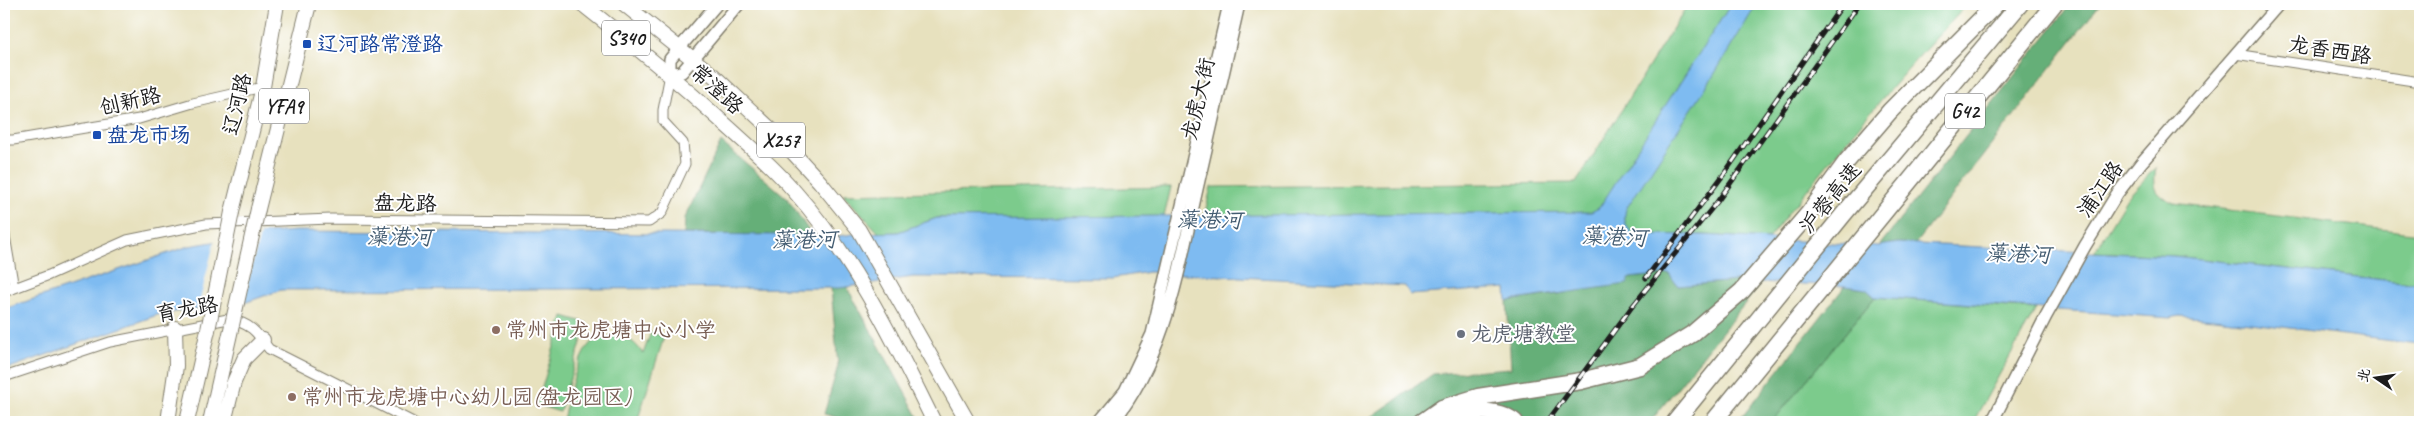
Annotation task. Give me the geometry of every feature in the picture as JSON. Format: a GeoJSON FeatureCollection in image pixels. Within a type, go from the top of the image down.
{"type":"FeatureCollection","features":[{"type":"Feature","properties":{"kind":"highway"},"geometry":{"type":"LineString","coordinates":[[1422,422],[1442,408],[1472,399],[1581,381],[1640,366],[1692,334],[1742,291],[1809,213],[1847,161],[1890,110],[1996,4]]}},
{"type":"Feature","properties":{"kind":"highway","name":"沪蓉高速"},"geometry":{"type":"LineString","coordinates":[[1675,422],[1843,215],[2020,4]]}},
{"type":"Feature","properties":{"kind":"highway","name":"G42"},"geometry":{"type":"LineString","coordinates":[[1809,305],[1876,219],[2054,4]]}},
{"type":"Feature","properties":{"kind":"highway"},"geometry":{"type":"LineString","coordinates":[[1712,422],[1809,305]]}},
{"type":"Feature","properties":{"kind":"highway"},"geometry":{"type":"LineString","coordinates":[[1722,422],[1809,305]]}},
{"type":"Feature","properties":{"kind":"highway"},"geometry":{"type":"LineString","coordinates":[[1438,422],[1463,413],[1492,412],[1515,422]]}},
{"type":"Feature","properties":{"kind":"main road","name":"辽河路"},"geometry":{"type":"LineString","coordinates":[[187,422],[232,212],[263,87],[277,4]]}},
{"type":"Feature","properties":{"kind":"main road","name":"YFA9"},"geometry":{"type":"LineString","coordinates":[[210,422],[258,209],[309,4]]}},
{"type":"Feature","properties":{"kind":"main road","name":"常澄路"},"geometry":{"type":"LineString","coordinates":[[582,4],[670,74],[788,185],[828,233],[864,289],[901,354],[934,422]]}},
{"type":"Feature","properties":{"kind":"main road","name":"常澄路"},"geometry":{"type":"LineString","coordinates":[[624,4],[694,59],[776,134],[820,182],[859,230],[968,422]]}},
{"type":"Feature","properties":{"kind":"main road"},"geometry":{"type":"LineString","coordinates":[[168,422],[176,366],[175,328]]}},
{"type":"Feature","properties":{"kind":"main road"},"geometry":{"type":"LineString","coordinates":[[224,422],[234,382],[244,359],[263,340]]}},
{"type":"Feature","properties":{"kind":"street"},"geometry":{"type":"LineString","coordinates":[[717,4],[670,60],[670,74],[682,72],[739,4]]}},
{"type":"Feature","properties":{"kind":"street","name":"龙虎大街"},"geometry":{"type":"LineString","coordinates":[[1189,201],[1229,4]]}},
{"type":"Feature","properties":{"kind":"street","name":"龙虎大街"},"geometry":{"type":"LineString","coordinates":[[1189,201],[1239,4]]}},
{"type":"Feature","properties":{"kind":"street","name":"浦江路"},"geometry":{"type":"LineString","coordinates":[[1992,422],[2046,316],[2085,246],[2117,194],[2279,4]]}},
{"type":"Feature","properties":{"kind":"street","name":"龙香西路"},"geometry":{"type":"LineString","coordinates":[[2235,54],[2420,82]]}},
{"type":"Feature","properties":{"kind":"street","name":"盘龙路"},"geometry":{"type":"LineString","coordinates":[[4,292],[127,240],[206,224],[264,220],[332,219],[649,222],[662,213],[685,164],[683,142],[663,121],[663,110],[670,74]]}},
{"type":"Feature","properties":{"kind":"street","name":"创新路"},"geometry":{"type":"LineString","coordinates":[[4,140],[139,119],[193,103],[263,87]]}},
{"type":"Feature","properties":{"kind":"street"},"geometry":{"type":"LineString","coordinates":[[1113,422],[1131,398],[1162,336],[1169,287],[1189,201]]}},
{"type":"Feature","properties":{"kind":"street"},"geometry":{"type":"LineString","coordinates":[[4,230],[14,288]]}},
{"type":"Feature","properties":{"kind":"street"},"geometry":{"type":"LineString","coordinates":[[1099,422],[1125,391],[1152,334],[1169,287]]}},
{"type":"Feature","properties":{"kind":"street","name":"育龙路"},"geometry":{"type":"LineString","coordinates":[[4,377],[110,342],[228,319],[244,322],[263,340],[269,349],[414,422]]}},
{"type":"Feature","properties":{"kind":"green space"},"geometry":{"type":"Polygon","coordinates":[[[1688,4],[1968,4],[1890,90],[1768,239],[1705,235],[1567,233],[1567,214],[1204,217],[1211,187],[1576,183],[1688,4]]]}},
{"type":"Feature","properties":{"kind":"green space"},"geometry":{"type":"Polygon","coordinates":[[[2071,4],[2100,4],[1915,244],[1898,243],[1879,246],[2071,4]]]}},
{"type":"Feature","properties":{"kind":"green space"},"geometry":{"type":"Polygon","coordinates":[[[721,142],[787,198],[813,237],[684,234],[685,218],[721,142]]]}},
{"type":"Feature","properties":{"kind":"green space"},"geometry":{"type":"Polygon","coordinates":[[[2156,167],[2156,190],[2162,197],[2174,203],[2420,234],[2420,284],[2174,256],[2094,252],[2127,198],[2156,167]]]}},
{"type":"Feature","properties":{"kind":"green space"},"geometry":{"type":"Polygon","coordinates":[[[1171,187],[1164,217],[937,218],[898,232],[879,233],[843,194],[1171,187]]]}},
{"type":"Feature","properties":{"kind":"green space"},"geometry":{"type":"Polygon","coordinates":[[[1669,274],[1678,286],[1736,281],[1762,282],[1650,422],[1364,422],[1433,374],[1511,368],[1507,301],[1559,294],[1629,278],[1669,274]]]}},
{"type":"Feature","properties":{"kind":"green space"},"geometry":{"type":"Polygon","coordinates":[[[1845,286],[1866,289],[1875,297],[1772,422],[1738,422],[1845,286]]]}},
{"type":"Feature","properties":{"kind":"green space"},"geometry":{"type":"Polygon","coordinates":[[[847,287],[921,422],[855,422],[824,414],[838,366],[831,288],[847,287]]]}},
{"type":"Feature","properties":{"kind":"green space"},"geometry":{"type":"Polygon","coordinates":[[[1875,297],[2036,309],[1973,422],[1772,422],[1875,297]]]}},
{"type":"Feature","properties":{"kind":"green space"},"geometry":{"type":"Polygon","coordinates":[[[563,316],[587,323],[560,412],[537,405],[563,316]]]}},
{"type":"Feature","properties":{"kind":"green space"},"geometry":{"type":"Polygon","coordinates":[[[651,332],[664,337],[637,422],[563,422],[578,367],[587,347],[597,339],[615,336],[632,341],[643,354],[651,332]]]}},
{"type":"Feature","properties":{"kind":"water","name":"藻港河"},"geometry":{"type":"Polygon","coordinates":[[[1731,4],[1757,4],[1712,78],[1626,209],[1625,223],[1633,234],[1705,235],[1879,246],[1898,243],[2174,256],[2420,284],[2420,344],[2270,325],[2179,316],[2171,318],[1875,297],[1866,289],[1845,286],[1736,281],[1678,286],[1669,274],[1630,278],[1627,284],[1507,301],[1506,288],[1410,295],[1405,286],[1149,272],[1113,278],[913,277],[840,288],[281,290],[247,302],[160,314],[4,370],[4,309],[189,246],[266,233],[296,231],[791,235],[804,238],[898,232],[937,218],[1591,212],[1599,208],[1731,4]]]}},
{"type":"Feature","properties":{"kind":"pier"},"geometry":{"type":"Polygon","coordinates":[[[261,231],[242,305],[197,312],[215,239],[261,231]]]}},
{"type":"Feature","properties":{"kind":"railway"},"geometry":{"type":"LineString","coordinates":[[1646,278],[1724,174],[1843,4]]}},
{"type":"Feature","properties":{"kind":"railway"},"geometry":{"type":"LineString","coordinates":[[1547,422],[1631,308],[1717,202],[1859,4]]}},
{"type":"Feature","properties":{"kind":"place","name":"辽河路常澄路"},"geometry":{"type":"Point","coordinates":[307,44]}},
{"type":"Feature","properties":{"kind":"place","name":"盘龙市场"},"geometry":{"type":"Point","coordinates":[97,135]}},
{"type":"Feature","properties":{"kind":"place","name":"常州市龙虎塘中心小学"},"geometry":{"type":"Point","coordinates":[496,330]}},
{"type":"Feature","properties":{"kind":"place","name":"龙虎塘教堂"},"geometry":{"type":"Point","coordinates":[1461,334]}},
{"type":"Feature","properties":{"kind":"place","name":"常州市龙虎塘中心幼儿园(盘龙园区)"},"geometry":{"type":"Point","coordinates":[292,397]}}]}
